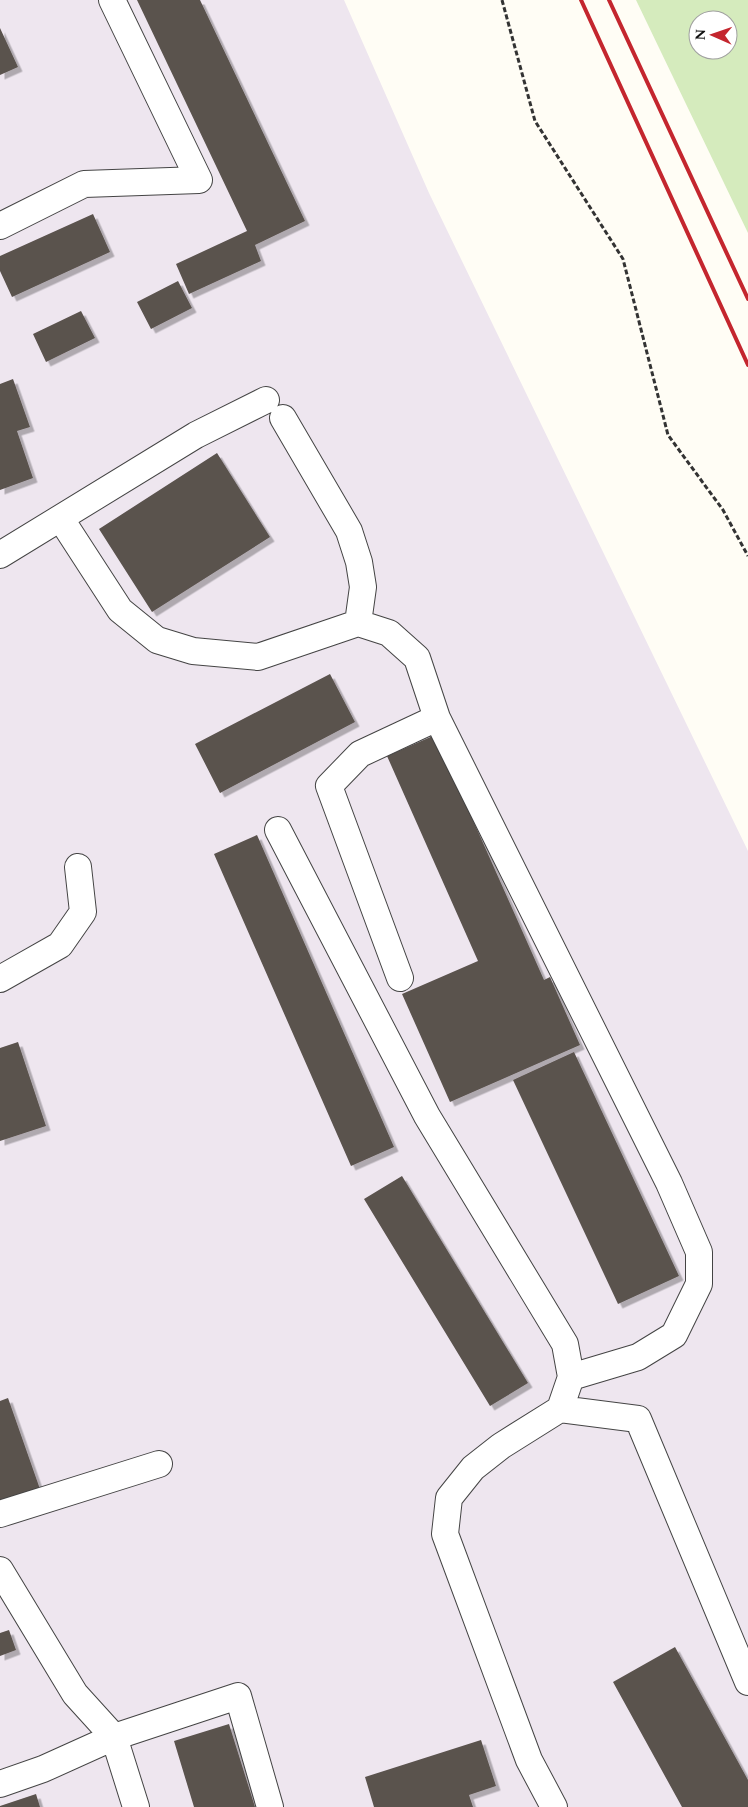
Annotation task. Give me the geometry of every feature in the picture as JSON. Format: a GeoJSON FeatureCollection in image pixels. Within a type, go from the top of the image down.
{"type":"FeatureCollection","features":[{"type":"Feature","properties":{"kind":"lane"},"geometry":{"type":"LineString","coordinates":[[0,226],[84,184],[199,180],[112,0]]}},
{"type":"Feature","properties":{"kind":"lane"},"geometry":{"type":"LineString","coordinates":[[0,555],[196,435],[274,409],[349,531],[359,562],[364,587],[358,623]]}},
{"type":"Feature","properties":{"kind":"lane"},"geometry":{"type":"LineString","coordinates":[[61,519],[120,610],[158,640],[193,651],[258,656],[358,623],[389,633],[417,658],[437,718],[669,1183],[700,1252],[699,1284],[674,1334],[638,1357],[571,1376]]}},
{"type":"Feature","properties":{"kind":"lane"},"geometry":{"type":"LineString","coordinates":[[400,978],[329,786],[360,754],[437,718]]}},
{"type":"Feature","properties":{"kind":"lane"},"geometry":{"type":"LineString","coordinates":[[278,830],[427,1116],[565,1344],[571,1376],[560,1409]]}},
{"type":"Feature","properties":{"kind":"lane"},"geometry":{"type":"LineString","coordinates":[[0,978],[60,945],[83,912],[78,867]]}},
{"type":"Feature","properties":{"kind":"lane"},"geometry":{"type":"LineString","coordinates":[[554,1807],[529,1760],[445,1534],[449,1498],[473,1468],[501,1446],[560,1409],[638,1418],[748,1682]]}},
{"type":"Feature","properties":{"kind":"lane"},"geometry":{"type":"LineString","coordinates":[[0,1514],[159,1464]]}},
{"type":"Feature","properties":{"kind":"lane"},"geometry":{"type":"LineString","coordinates":[[0,1570],[75,1694],[114,1737],[136,1807]]}},
{"type":"Feature","properties":{"kind":"lane"},"geometry":{"type":"LineString","coordinates":[[0,1784],[43,1770],[114,1737],[238,1696],[270,1807]]}},
{"type":"Feature","properties":{"kind":"path"},"geometry":{"type":"LineString","coordinates":[[502,0],[535,121],[622,259],[668,435],[723,510],[748,556]]}},
{"type":"Feature","properties":{"kind":"shaded area"},"geometry":{"type":"Polygon","coordinates":[[[0,0],[344,0],[429,193],[748,851],[748,1807],[0,1807],[0,0]]]}},
{"type":"Feature","properties":{"kind":"green space"},"geometry":{"type":"Polygon","coordinates":[[[636,0],[748,0],[748,233],[636,0]]]}},
{"type":"Feature","properties":{"kind":"building"},"geometry":{"type":"Polygon","coordinates":[[[137,0],[200,0],[305,221],[255,245],[261,261],[189,294],[176,264],[247,231],[137,0]]]}},
{"type":"Feature","properties":{"kind":"building"},"geometry":{"type":"Polygon","coordinates":[[[0,28],[18,67],[0,75],[0,28]]]}},
{"type":"Feature","properties":{"kind":"building"},"geometry":{"type":"Polygon","coordinates":[[[93,214],[110,252],[12,297],[0,271],[0,256],[93,214]]]}},
{"type":"Feature","properties":{"kind":"building"},"geometry":{"type":"Polygon","coordinates":[[[178,281],[192,308],[151,329],[137,302],[178,281]]]}},
{"type":"Feature","properties":{"kind":"building"},"geometry":{"type":"Polygon","coordinates":[[[81,311],[95,338],[46,362],[33,334],[81,311]]]}},
{"type":"Feature","properties":{"kind":"building"},"geometry":{"type":"Polygon","coordinates":[[[13,379],[30,427],[17,431],[33,478],[0,490],[0,384],[13,379]]]}},
{"type":"Feature","properties":{"kind":"building"},"geometry":{"type":"Polygon","coordinates":[[[217,453],[270,537],[152,612],[99,529],[217,453]]]}},
{"type":"Feature","properties":{"kind":"building"},"geometry":{"type":"Polygon","coordinates":[[[330,674],[355,722],[220,793],[195,744],[330,674]]]}},
{"type":"Feature","properties":{"kind":"building"},"geometry":{"type":"Polygon","coordinates":[[[435,735],[544,980],[550,977],[580,1045],[450,1102],[402,994],[478,961],[387,756],[435,735]]]}},
{"type":"Feature","properties":{"kind":"building"},"geometry":{"type":"Polygon","coordinates":[[[257,835],[394,1147],[351,1166],[214,854],[257,835]]]}},
{"type":"Feature","properties":{"kind":"building"},"geometry":{"type":"Polygon","coordinates":[[[18,1042],[46,1126],[0,1141],[0,1048],[18,1042]]]}},
{"type":"Feature","properties":{"kind":"building"},"geometry":{"type":"Polygon","coordinates":[[[574,1052],[679,1276],[618,1304],[513,1080],[574,1052]]]}},
{"type":"Feature","properties":{"kind":"building"},"geometry":{"type":"Polygon","coordinates":[[[402,1176],[528,1383],[490,1406],[364,1199],[402,1176]]]}},
{"type":"Feature","properties":{"kind":"building"},"geometry":{"type":"Polygon","coordinates":[[[8,1398],[41,1492],[0,1507],[0,1401],[8,1398]]]}},
{"type":"Feature","properties":{"kind":"building"},"geometry":{"type":"Polygon","coordinates":[[[9,1630],[16,1650],[0,1656],[0,1633],[9,1630]]]}},
{"type":"Feature","properties":{"kind":"building"},"geometry":{"type":"Polygon","coordinates":[[[675,1647],[748,1780],[748,1807],[682,1807],[613,1682],[675,1647]]]}},
{"type":"Feature","properties":{"kind":"building"},"geometry":{"type":"Polygon","coordinates":[[[229,1724],[255,1807],[194,1807],[174,1741],[229,1724]]]}},
{"type":"Feature","properties":{"kind":"building"},"geometry":{"type":"Polygon","coordinates":[[[481,1740],[496,1786],[469,1795],[473,1807],[374,1807],[365,1777],[481,1740]]]}},
{"type":"Feature","properties":{"kind":"building"},"geometry":{"type":"Polygon","coordinates":[[[36,1794],[40,1807],[0,1807],[0,1806],[36,1794]]]}},
{"type":"Feature","properties":{"kind":"railway"},"geometry":{"type":"LineString","coordinates":[[581,0],[748,365]]}},
{"type":"Feature","properties":{"kind":"railway"},"geometry":{"type":"LineString","coordinates":[[609,0],[748,299]]}}]}
